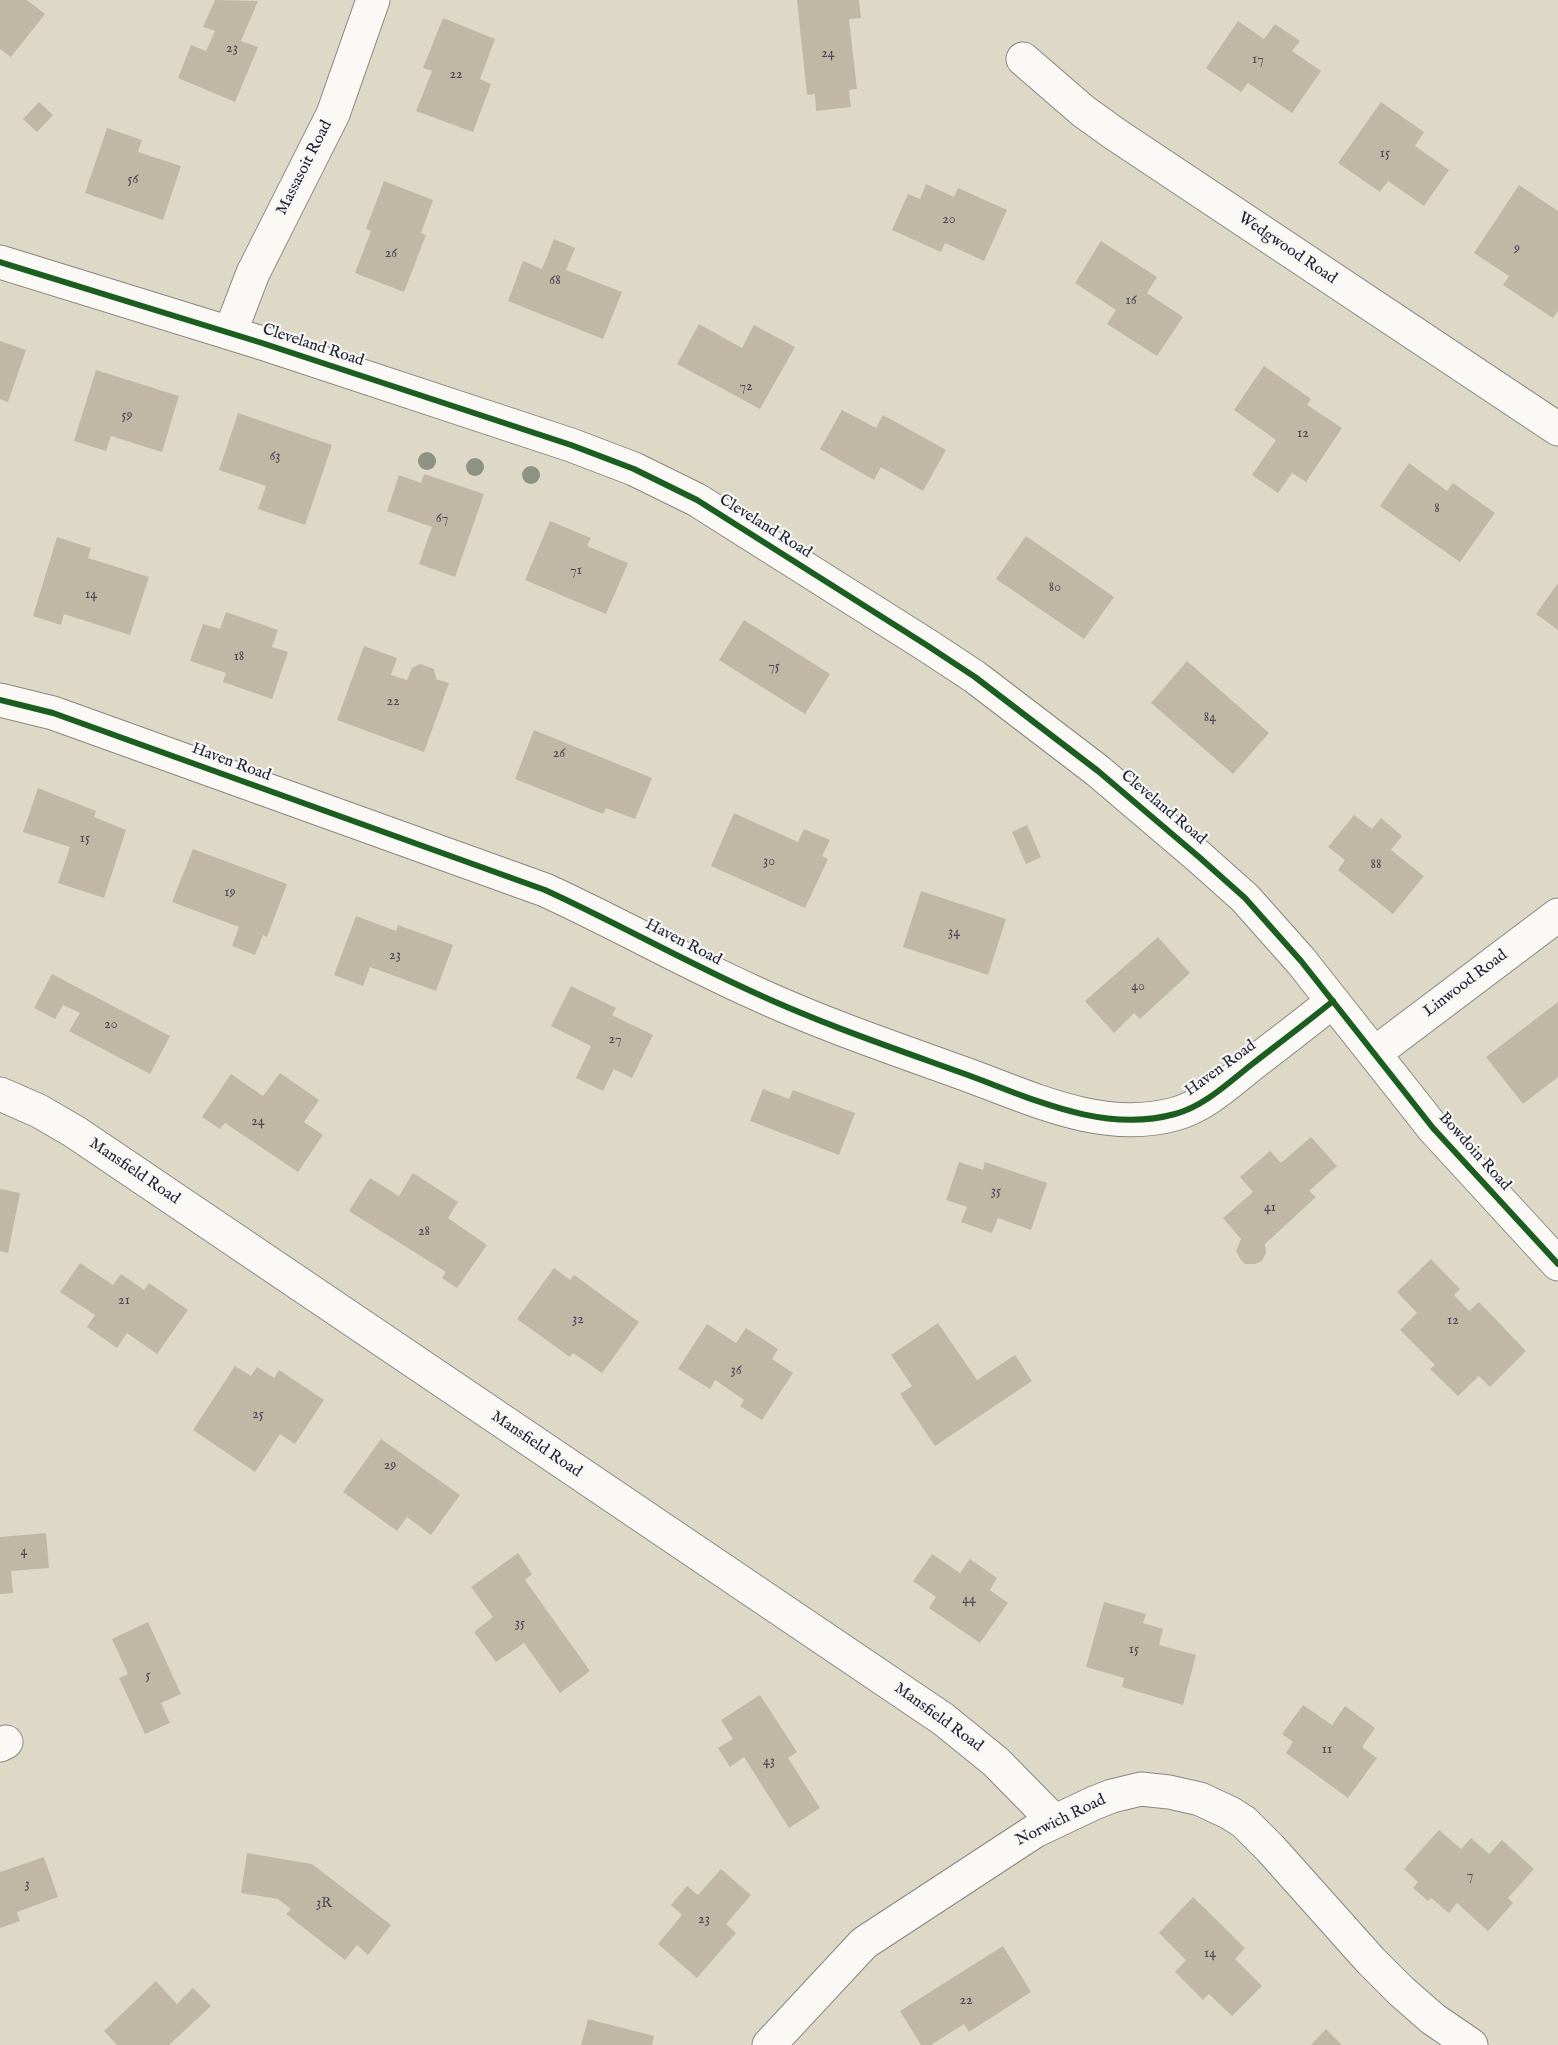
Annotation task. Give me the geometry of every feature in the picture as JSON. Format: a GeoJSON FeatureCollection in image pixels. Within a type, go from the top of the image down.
{"type":"FeatureCollection","features":[{"type":"Feature","properties":{"kind":"street","name":"Massasoit Road"},"geometry":{"type":"LineString","coordinates":[[230,333],[253,273],[333,114],[373,0]]}},
{"type":"Feature","properties":{"kind":"street","name":"Wedgwood Road"},"geometry":{"type":"LineString","coordinates":[[1023,59],[1083,111],[1115,134],[1558,429]]}},
{"type":"Feature","properties":{"kind":"street","name":"Cleveland Road"},"geometry":{"type":"LineString","coordinates":[[0,262],[230,333],[571,445],[661,480],[697,500],[951,661],[1098,771],[1245,898],[1283,940],[1375,1053]]}},
{"type":"Feature","properties":{"kind":"street","name":"Haven Road"},"geometry":{"type":"LineString","coordinates":[[0,700],[53,713],[545,890],[721,978],[789,1008],[856,1035],[1017,1093],[1088,1115],[1126,1121],[1159,1118],[1187,1110],[1211,1096],[1333,1001]]}},
{"type":"Feature","properties":{"kind":"street","name":"Linwood Road"},"geometry":{"type":"LineString","coordinates":[[1375,1053],[1558,915]]}},
{"type":"Feature","properties":{"kind":"street","name":"Bowdoin Road"},"geometry":{"type":"LineString","coordinates":[[1375,1053],[1440,1136],[1558,1264]]}},
{"type":"Feature","properties":{"kind":"street","name":"Mansfield Road"},"geometry":{"type":"LineString","coordinates":[[0,1095],[39,1111],[75,1132],[944,1719],[979,1746],[1013,1777],[1054,1821]]}},
{"type":"Feature","properties":{"kind":"street","name":"Norwich Road"},"geometry":{"type":"LineString","coordinates":[[769,2045],[864,1942],[1009,1847],[1054,1821],[1112,1796],[1141,1789],[1200,1799],[1230,1813],[1257,1835],[1401,1991],[1433,2019],[1470,2045]]}},
{"type":"Feature","properties":{"kind":"building"},"geometry":{"type":"Polygon","coordinates":[[[0,0],[27,0],[45,14],[11,57],[0,49],[0,0]]]}},
{"type":"Feature","properties":{"kind":"building"},"geometry":{"type":"Polygon","coordinates":[[[215,0],[258,1],[241,41],[258,47],[235,102],[178,78],[191,45],[206,51],[215,31],[203,27],[215,0]]]}},
{"type":"Feature","properties":{"kind":"building"},"geometry":{"type":"Polygon","coordinates":[[[797,0],[859,0],[861,18],[849,19],[857,89],[849,90],[851,107],[816,111],[815,94],[807,95],[797,0]]]}},
{"type":"Feature","properties":{"kind":"building"},"geometry":{"type":"Polygon","coordinates":[[[443,18],[495,39],[480,79],[491,84],[473,132],[416,111],[432,71],[423,68],[443,18]]]}},
{"type":"Feature","properties":{"kind":"building"},"geometry":{"type":"Polygon","coordinates":[[[1238,21],[1264,39],[1275,24],[1300,41],[1292,51],[1321,71],[1292,113],[1248,83],[1241,92],[1206,68],[1238,21]]]}},
{"type":"Feature","properties":{"kind":"building"},"geometry":{"type":"Polygon","coordinates":[[[39,102],[53,115],[37,132],[23,119],[39,102]]]}},
{"type":"Feature","properties":{"kind":"building"},"geometry":{"type":"Polygon","coordinates":[[[1381,102],[1424,132],[1415,146],[1449,170],[1424,206],[1388,181],[1380,192],[1338,163],[1381,102]]]}},
{"type":"Feature","properties":{"kind":"building"},"geometry":{"type":"Polygon","coordinates":[[[107,128],[142,140],[138,152],[181,166],[163,220],[85,193],[107,128]]]}},
{"type":"Feature","properties":{"kind":"building"},"geometry":{"type":"Polygon","coordinates":[[[384,181],[433,200],[421,233],[426,235],[404,292],[355,273],[371,231],[366,229],[384,181]]]}},
{"type":"Feature","properties":{"kind":"building"},"geometry":{"type":"Polygon","coordinates":[[[926,184],[954,197],[958,188],[1007,210],[984,261],[945,243],[941,252],[892,230],[908,194],[920,199],[926,184]]]}},
{"type":"Feature","properties":{"kind":"building"},"geometry":{"type":"Polygon","coordinates":[[[1519,185],[1558,211],[1558,311],[1553,318],[1503,285],[1509,276],[1474,253],[1519,185]]]}},
{"type":"Feature","properties":{"kind":"building"},"geometry":{"type":"Polygon","coordinates":[[[554,239],[575,248],[566,270],[622,292],[603,339],[508,301],[523,261],[542,269],[554,239]]]}},
{"type":"Feature","properties":{"kind":"building"},"geometry":{"type":"Polygon","coordinates":[[[1101,241],[1157,277],[1147,293],[1183,317],[1157,356],[1107,324],[1116,310],[1075,283],[1101,241]]]}},
{"type":"Feature","properties":{"kind":"building"},"geometry":{"type":"Polygon","coordinates":[[[699,324],[742,348],[754,325],[795,347],[760,409],[677,364],[699,324]]]}},
{"type":"Feature","properties":{"kind":"building"},"geometry":{"type":"Polygon","coordinates":[[[0,341],[26,350],[8,402],[0,399],[0,341]]]}},
{"type":"Feature","properties":{"kind":"building"},"geometry":{"type":"Polygon","coordinates":[[[1264,366],[1311,399],[1307,405],[1342,428],[1306,482],[1292,473],[1278,493],[1252,475],[1276,440],[1234,410],[1264,366]]]}},
{"type":"Feature","properties":{"kind":"building"},"geometry":{"type":"Polygon","coordinates":[[[96,370],[179,396],[162,452],[111,436],[106,451],[74,441],[96,370]]]}},
{"type":"Feature","properties":{"kind":"building"},"geometry":{"type":"Polygon","coordinates":[[[842,410],[876,428],[883,415],[946,450],[923,491],[881,467],[874,480],[820,449],[842,410]]]}},
{"type":"Feature","properties":{"kind":"building"},"geometry":{"type":"Polygon","coordinates":[[[238,413],[332,445],[305,525],[258,509],[266,486],[219,470],[238,413]]]}},
{"type":"Feature","properties":{"kind":"building"},"geometry":{"type":"Polygon","coordinates":[[[1409,463],[1447,491],[1453,483],[1495,513],[1460,562],[1380,506],[1409,463]]]}},
{"type":"Feature","properties":{"kind":"building"},"geometry":{"type":"Polygon","coordinates":[[[424,474],[484,494],[455,577],[419,564],[432,527],[387,511],[399,475],[421,483],[424,474]]]}},
{"type":"Feature","properties":{"kind":"building"},"geometry":{"type":"Polygon","coordinates":[[[550,521],[591,538],[587,546],[628,563],[606,614],[525,580],[550,521]]]}},
{"type":"Feature","properties":{"kind":"building"},"geometry":{"type":"Polygon","coordinates":[[[1026,536],[1114,597],[1084,639],[996,579],[1026,536]]]}},
{"type":"Feature","properties":{"kind":"building"},"geometry":{"type":"Polygon","coordinates":[[[57,537],[91,548],[88,558],[149,577],[130,635],[64,614],[61,625],[33,616],[57,537]]]}},
{"type":"Feature","properties":{"kind":"building"},"geometry":{"type":"Polygon","coordinates":[[[1558,583],[1558,630],[1536,614],[1558,583]]]}},
{"type":"Feature","properties":{"kind":"building"},"geometry":{"type":"Polygon","coordinates":[[[226,612],[278,630],[272,647],[288,652],[272,699],[223,682],[226,673],[190,661],[203,624],[220,629],[226,612]]]}},
{"type":"Feature","properties":{"kind":"building"},"geometry":{"type":"Polygon","coordinates":[[[744,620],[830,674],[805,714],[719,660],[744,620]]]}},
{"type":"Feature","properties":{"kind":"building"},"geometry":{"type":"Polygon","coordinates":[[[364,646],[397,658],[391,675],[407,680],[412,668],[420,664],[434,669],[436,679],[449,683],[424,752],[337,720],[364,646]]]}},
{"type":"Feature","properties":{"kind":"building"},"geometry":{"type":"Polygon","coordinates":[[[1187,661],[1269,733],[1233,774],[1151,703],[1187,661]]]}},
{"type":"Feature","properties":{"kind":"building"},"geometry":{"type":"Polygon","coordinates":[[[534,730],[652,778],[635,819],[606,808],[603,814],[515,779],[534,730]]]}},
{"type":"Feature","properties":{"kind":"building"},"geometry":{"type":"Polygon","coordinates":[[[38,788],[96,811],[94,817],[126,830],[104,898],[58,883],[70,847],[23,832],[38,788]]]}},
{"type":"Feature","properties":{"kind":"building"},"geometry":{"type":"Polygon","coordinates":[[[734,813],[798,842],[804,829],[830,840],[822,856],[828,859],[805,908],[711,866],[734,813]]]}},
{"type":"Feature","properties":{"kind":"building"},"geometry":{"type":"Polygon","coordinates":[[[1354,815],[1372,829],[1381,818],[1402,836],[1391,850],[1424,876],[1393,914],[1338,870],[1345,860],[1328,847],[1354,815]]]}},
{"type":"Feature","properties":{"kind":"building"},"geometry":{"type":"Polygon","coordinates":[[[1027,825],[1041,857],[1026,864],[1012,832],[1027,825]]]}},
{"type":"Feature","properties":{"kind":"building"},"geometry":{"type":"Polygon","coordinates":[[[193,849],[287,884],[267,937],[263,935],[255,955],[232,946],[239,927],[172,902],[193,849]]]}},
{"type":"Feature","properties":{"kind":"building"},"geometry":{"type":"Polygon","coordinates":[[[921,891],[1006,919],[988,975],[903,947],[921,891]]]}},
{"type":"Feature","properties":{"kind":"building"},"geometry":{"type":"Polygon","coordinates":[[[356,916],[396,931],[398,925],[453,945],[436,991],[370,967],[363,986],[334,975],[356,916]]]}},
{"type":"Feature","properties":{"kind":"building"},"geometry":{"type":"Polygon","coordinates":[[[1158,937],[1190,973],[1140,1019],[1134,1013],[1114,1033],[1085,1001],[1158,937]]]}},
{"type":"Feature","properties":{"kind":"building"},"geometry":{"type":"Polygon","coordinates":[[[52,974],[170,1036],[150,1074],[69,1031],[80,1013],[63,1005],[55,1019],[34,1008],[52,974]]]}},
{"type":"Feature","properties":{"kind":"building"},"geometry":{"type":"Polygon","coordinates":[[[571,986],[616,1008],[612,1015],[653,1035],[632,1078],[614,1069],[603,1091],[576,1078],[591,1046],[551,1026],[571,986]]]}},
{"type":"Feature","properties":{"kind":"building"},"geometry":{"type":"Polygon","coordinates":[[[1558,1002],[1558,1077],[1523,1104],[1486,1057],[1558,1002]]]}},
{"type":"Feature","properties":{"kind":"building"},"geometry":{"type":"Polygon","coordinates":[[[280,1073],[319,1100],[304,1122],[323,1135],[298,1172],[225,1123],[220,1129],[202,1117],[231,1074],[263,1096],[280,1073]]]}},
{"type":"Feature","properties":{"kind":"building"},"geometry":{"type":"Polygon","coordinates":[[[763,1089],[789,1099],[793,1090],[855,1113],[839,1155],[750,1121],[763,1089]]]}},
{"type":"Feature","properties":{"kind":"building"},"geometry":{"type":"Polygon","coordinates":[[[1311,1137],[1337,1166],[1309,1191],[1316,1197],[1265,1244],[1266,1253],[1262,1261],[1245,1264],[1236,1251],[1241,1239],[1223,1218],[1253,1192],[1240,1177],[1270,1151],[1281,1163],[1311,1137]]]}},
{"type":"Feature","properties":{"kind":"building"},"geometry":{"type":"Polygon","coordinates":[[[959,1162],[983,1170],[985,1162],[1047,1183],[1031,1230],[998,1218],[992,1233],[961,1222],[967,1207],[946,1200],[959,1162]]]}},
{"type":"Feature","properties":{"kind":"building"},"geometry":{"type":"Polygon","coordinates":[[[413,1173],[458,1202],[448,1218],[487,1245],[457,1288],[442,1278],[446,1272],[349,1211],[370,1178],[399,1196],[413,1173]]]}},
{"type":"Feature","properties":{"kind":"building"},"geometry":{"type":"Polygon","coordinates":[[[0,1189],[20,1193],[8,1253],[0,1251],[0,1189]]]}},
{"type":"Feature","properties":{"kind":"building"},"geometry":{"type":"Polygon","coordinates":[[[1431,1259],[1460,1289],[1454,1295],[1469,1311],[1479,1302],[1526,1351],[1490,1387],[1479,1376],[1458,1396],[1430,1369],[1435,1365],[1400,1330],[1417,1313],[1397,1292],[1431,1259]]]}},
{"type":"Feature","properties":{"kind":"building"},"geometry":{"type":"Polygon","coordinates":[[[80,1263],[113,1285],[121,1274],[144,1290],[149,1283],[188,1310],[157,1354],[127,1333],[117,1348],[87,1327],[95,1315],[60,1292],[80,1263]]]}},
{"type":"Feature","properties":{"kind":"building"},"geometry":{"type":"Polygon","coordinates":[[[554,1268],[570,1280],[574,1275],[639,1322],[602,1373],[573,1353],[570,1357],[517,1319],[554,1268]]]}},
{"type":"Feature","properties":{"kind":"building"},"geometry":{"type":"Polygon","coordinates":[[[938,1323],[977,1380],[1015,1355],[1032,1381],[935,1446],[900,1394],[912,1386],[891,1355],[938,1323]]]}},
{"type":"Feature","properties":{"kind":"building"},"geometry":{"type":"Polygon","coordinates":[[[707,1324],[736,1343],[746,1328],[778,1349],[772,1359],[793,1373],[762,1420],[740,1406],[744,1400],[715,1380],[710,1389],[678,1369],[707,1324]]]}},
{"type":"Feature","properties":{"kind":"building"},"geometry":{"type":"Polygon","coordinates":[[[235,1366],[251,1376],[257,1367],[274,1378],[279,1370],[324,1400],[295,1444],[280,1434],[255,1472],[193,1430],[235,1366]]]}},
{"type":"Feature","properties":{"kind":"building"},"geometry":{"type":"Polygon","coordinates":[[[381,1439],[460,1495],[431,1535],[407,1517],[397,1531],[343,1492],[381,1439]]]}},
{"type":"Feature","properties":{"kind":"building"},"geometry":{"type":"Polygon","coordinates":[[[46,1533],[49,1568],[11,1571],[13,1593],[0,1594],[0,1537],[46,1533]]]}},
{"type":"Feature","properties":{"kind":"building"},"geometry":{"type":"Polygon","coordinates":[[[518,1553],[532,1574],[525,1580],[590,1671],[560,1693],[524,1643],[496,1662],[474,1632],[493,1617],[471,1587],[518,1553]]]}},
{"type":"Feature","properties":{"kind":"building"},"geometry":{"type":"Polygon","coordinates":[[[932,1554],[960,1573],[970,1559],[997,1578],[990,1590],[1008,1603],[980,1643],[929,1608],[936,1597],[913,1581],[932,1554]]]}},
{"type":"Feature","properties":{"kind":"building"},"geometry":{"type":"Polygon","coordinates":[[[1104,1602],[1146,1614],[1143,1623],[1163,1629],[1159,1645],[1196,1655],[1183,1705],[1122,1687],[1124,1678],[1086,1667],[1104,1602]]]}},
{"type":"Feature","properties":{"kind":"building"},"geometry":{"type":"Polygon","coordinates":[[[148,1622],[181,1694],[161,1703],[170,1723],[145,1734],[119,1678],[128,1674],[112,1639],[148,1622]]]}},
{"type":"Feature","properties":{"kind":"building"},"geometry":{"type":"Polygon","coordinates":[[[760,1695],[797,1752],[788,1758],[820,1808],[789,1828],[744,1757],[730,1767],[718,1748],[733,1739],[721,1720],[760,1695]]]}},
{"type":"Feature","properties":{"kind":"building"},"geometry":{"type":"Polygon","coordinates":[[[1303,1705],[1332,1725],[1345,1706],[1375,1728],[1362,1747],[1377,1758],[1348,1798],[1286,1753],[1293,1742],[1282,1734],[1303,1705]]]}},
{"type":"Feature","properties":{"kind":"building"},"geometry":{"type":"Polygon","coordinates":[[[1439,1830],[1461,1849],[1471,1838],[1489,1854],[1502,1840],[1534,1869],[1508,1898],[1513,1903],[1488,1931],[1457,1903],[1449,1913],[1431,1898],[1428,1901],[1413,1888],[1418,1882],[1404,1869],[1439,1830]]]}},
{"type":"Feature","properties":{"kind":"building"},"geometry":{"type":"Polygon","coordinates":[[[247,1853],[312,1864],[391,1925],[368,1955],[357,1945],[345,1960],[286,1914],[291,1909],[278,1899],[241,1893],[247,1853]]]}},
{"type":"Feature","properties":{"kind":"building"},"geometry":{"type":"Polygon","coordinates":[[[44,1857],[58,1897],[17,1912],[20,1921],[0,1928],[0,1872],[44,1857]]]}},
{"type":"Feature","properties":{"kind":"building"},"geometry":{"type":"Polygon","coordinates":[[[721,1869],[751,1895],[726,1924],[736,1933],[697,1978],[658,1944],[682,1915],[671,1905],[687,1886],[698,1895],[721,1869]]]}},
{"type":"Feature","properties":{"kind":"building"},"geometry":{"type":"Polygon","coordinates":[[[1193,1897],[1245,1948],[1235,1959],[1262,1986],[1232,2016],[1209,1994],[1203,2000],[1175,1972],[1186,1960],[1159,1933],[1193,1897]]]}},
{"type":"Feature","properties":{"kind":"building"},"geometry":{"type":"Polygon","coordinates":[[[1003,1946],[1031,1992],[969,2032],[964,2024],[931,2045],[921,2045],[900,2011],[1003,1946]]]}},
{"type":"Feature","properties":{"kind":"building"},"geometry":{"type":"Polygon","coordinates":[[[156,1981],[177,2004],[193,1988],[211,2006],[169,2045],[117,2045],[104,2031],[156,1981]]]}},
{"type":"Feature","properties":{"kind":"building"},"geometry":{"type":"Polygon","coordinates":[[[588,2019],[654,2036],[652,2045],[581,2045],[588,2019]]]}},
{"type":"Feature","properties":{"kind":"building"},"geometry":{"type":"Polygon","coordinates":[[[1326,2029],[1342,2045],[1311,2045],[1326,2029]]]}},
{"type":"Feature","properties":{"kind":"cycle path"},"geometry":{"type":"LineString","coordinates":[[0,262],[262,343],[571,445],[634,469],[697,500],[928,646],[975,677],[1098,771],[1245,898],[1301,961],[1433,1128],[1558,1264]]}},
{"type":"Feature","properties":{"kind":"cycle path"},"geometry":{"type":"LineString","coordinates":[[0,700],[53,713],[545,890],[727,980],[805,1015],[1041,1102],[1094,1116],[1121,1120],[1148,1119],[1175,1114],[1196,1106],[1215,1094],[1333,1001]]}}]}
